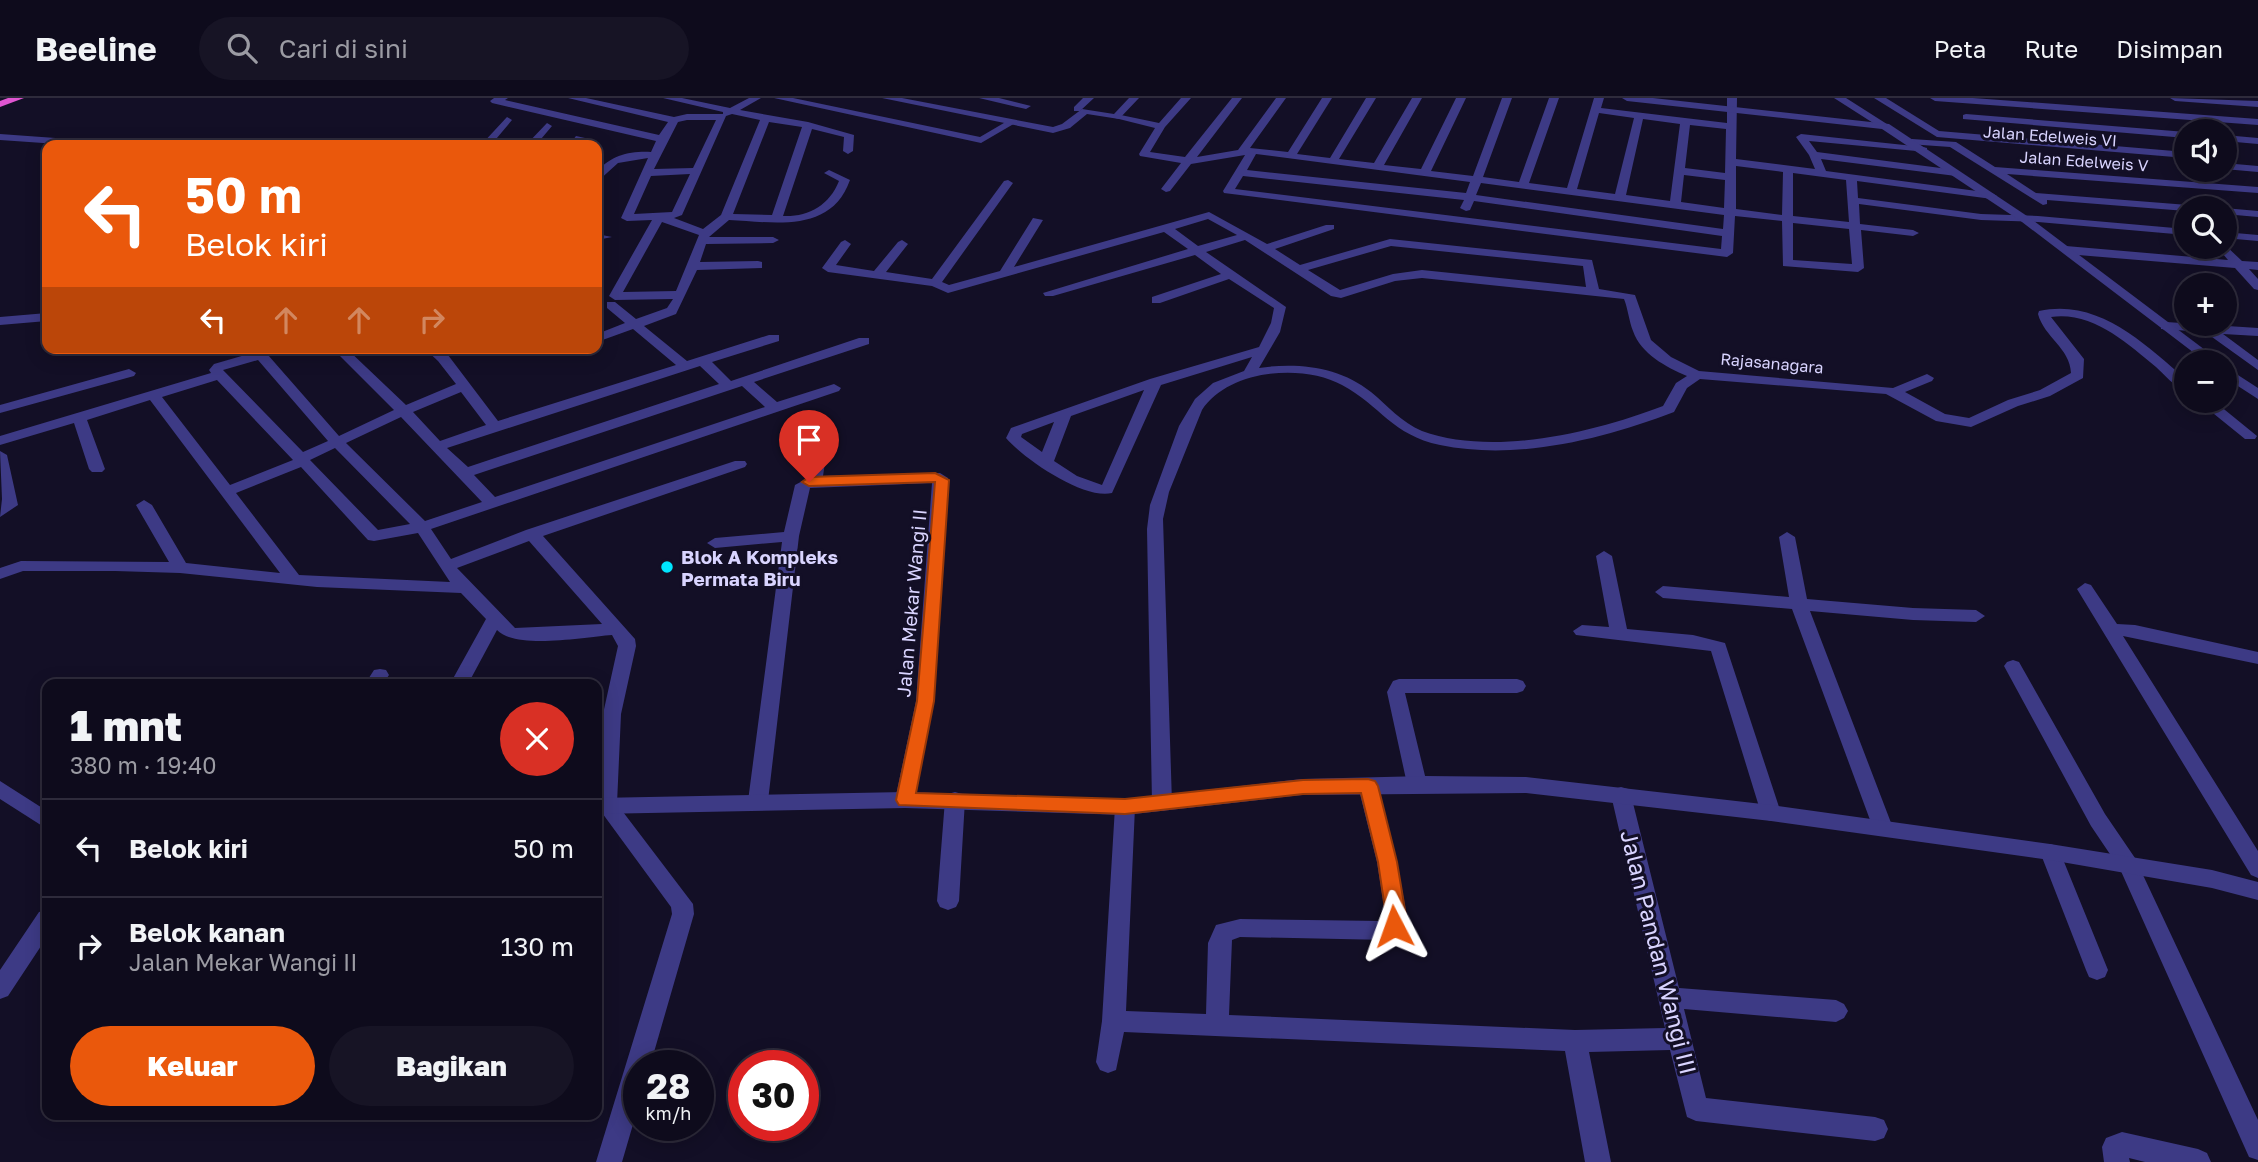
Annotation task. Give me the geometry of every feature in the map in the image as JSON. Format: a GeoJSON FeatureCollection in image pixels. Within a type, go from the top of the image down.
{"type":"FeatureCollection","features":[{"type":"Feature","properties":{"kind":"highway"},"geometry":{"type":"LineString","coordinates":[[0,104],[19,98]]}},
{"type":"Feature","properties":{"kind":"street"},"geometry":{"type":"LineString","coordinates":[[573,98],[674,120],[726,114],[756,98]]}},
{"type":"Feature","properties":{"kind":"street"},"geometry":{"type":"LineString","coordinates":[[668,98],[726,114],[808,125],[849,135],[848,150]]}},
{"type":"Feature","properties":{"kind":"street"},"geometry":{"type":"LineString","coordinates":[[779,98],[981,140],[1035,98]]}},
{"type":"Feature","properties":{"kind":"street"},"geometry":{"type":"LineString","coordinates":[[887,98],[1058,129],[1082,110],[1088,98]]}},
{"type":"Feature","properties":{"kind":"street"},"geometry":{"type":"LineString","coordinates":[[984,98],[1026,106]]}},
{"type":"Feature","properties":{"kind":"street"},"geometry":{"type":"LineString","coordinates":[[1115,117],[1133,98]]}},
{"type":"Feature","properties":{"kind":"street"},"geometry":{"type":"LineString","coordinates":[[1186,98],[1143,153],[1188,161],[1247,152],[1291,155],[1913,233]]}},
{"type":"Feature","properties":{"kind":"street"},"geometry":{"type":"LineString","coordinates":[[1166,189],[1237,98]]}},
{"type":"Feature","properties":{"kind":"street"},"geometry":{"type":"LineString","coordinates":[[1281,98],[1247,152],[1227,191],[1724,254],[1727,253],[1730,212],[1732,98]]}},
{"type":"Feature","properties":{"kind":"street"},"geometry":{"type":"LineString","coordinates":[[1291,155],[1327,98]]}},
{"type":"Feature","properties":{"kind":"street"},"geometry":{"type":"LineString","coordinates":[[1333,161],[1371,98]]}},
{"type":"Feature","properties":{"kind":"street"},"geometry":{"type":"LineString","coordinates":[[1377,167],[1417,98]]}},
{"type":"Feature","properties":{"kind":"street"},"geometry":{"type":"LineString","coordinates":[[1424,173],[1461,98]]}},
{"type":"Feature","properties":{"kind":"street"},"geometry":{"type":"LineString","coordinates":[[1462,221],[1507,98]]}},
{"type":"Feature","properties":{"kind":"street"},"geometry":{"type":"LineString","coordinates":[[1523,185],[1554,98]]}},
{"type":"Feature","properties":{"kind":"street"},"geometry":{"type":"LineString","coordinates":[[1571,191],[1599,98]]}},
{"type":"Feature","properties":{"kind":"street"},"geometry":{"type":"LineString","coordinates":[[1627,98],[1885,126]]}},
{"type":"Feature","properties":{"kind":"street"},"geometry":{"type":"LineString","coordinates":[[1839,98],[1918,145],[1956,173],[2077,251],[2137,305],[2198,350]]}},
{"type":"Feature","properties":{"kind":"street"},"geometry":{"type":"LineString","coordinates":[[1879,98],[1937,134],[2138,155],[2174,155]]}},
{"type":"Feature","properties":{"kind":"street"},"geometry":{"type":"LineString","coordinates":[[1934,98],[2002,139]]}},
{"type":"Feature","properties":{"kind":"street"},"geometry":{"type":"LineString","coordinates":[[1934,98],[2033,102],[2096,110],[2258,122]]}},
{"type":"Feature","properties":{"kind":"street"},"geometry":{"type":"LineString","coordinates":[[2085,98],[2176,196]]}},
{"type":"Feature","properties":{"kind":"street"},"geometry":{"type":"LineString","coordinates":[[2175,98],[2258,104]]}},
{"type":"Feature","properties":{"kind":"street"},"geometry":{"type":"LineString","coordinates":[[495,100],[662,139]]}},
{"type":"Feature","properties":{"kind":"street"},"geometry":{"type":"LineString","coordinates":[[2241,101],[2258,114]]}},
{"type":"Feature","properties":{"kind":"street"},"geometry":{"type":"LineString","coordinates":[[1082,110],[1161,127]]}},
{"type":"Feature","properties":{"kind":"street"},"geometry":{"type":"LineString","coordinates":[[1595,110],[1733,127]]}},
{"type":"Feature","properties":{"kind":"street"},"geometry":{"type":"LineString","coordinates":[[674,120],[654,155],[626,217],[676,215],[695,171],[726,114]]}},
{"type":"Feature","properties":{"kind":"street"},"geometry":{"type":"LineString","coordinates":[[1620,197],[1639,116]]}},
{"type":"Feature","properties":{"kind":"street"},"geometry":{"type":"LineString","coordinates":[[1966,117],[2174,134]]}},
{"type":"Feature","properties":{"kind":"street"},"geometry":{"type":"LineString","coordinates":[[602,336],[674,310],[704,237],[726,218],[766,118]]}},
{"type":"Feature","properties":{"kind":"street"},"geometry":{"type":"LineString","coordinates":[[490,140],[506,120]]}},
{"type":"Feature","properties":{"kind":"street"},"geometry":{"type":"LineString","coordinates":[[1675,204],[1685,122]]}},
{"type":"Feature","properties":{"kind":"street"},"geometry":{"type":"LineString","coordinates":[[776,219],[808,125]]}},
{"type":"Feature","properties":{"kind":"street"},"geometry":{"type":"LineString","coordinates":[[535,140],[547,126]]}},
{"type":"Feature","properties":{"kind":"street"},"geometry":{"type":"LineString","coordinates":[[0,137],[42,140]]}},
{"type":"Feature","properties":{"kind":"street","name":"Jalan Edelweis VI"},"geometry":{"type":"LineString","coordinates":[[1814,155],[1801,137],[2138,155],[2174,161]]}},
{"type":"Feature","properties":{"kind":"street"},"geometry":{"type":"LineString","coordinates":[[2237,139],[2258,141]]}},
{"type":"Feature","properties":{"kind":"street"},"geometry":{"type":"LineString","coordinates":[[1948,144],[2033,196],[2067,222]]}},
{"type":"Feature","properties":{"kind":"street"},"geometry":{"type":"LineString","coordinates":[[602,171],[606,165],[627,155],[654,155]]}},
{"type":"Feature","properties":{"kind":"street"},"geometry":{"type":"LineString","coordinates":[[1821,172],[1814,155],[1956,173]]}},
{"type":"Feature","properties":{"kind":"street"},"geometry":{"type":"LineString","coordinates":[[2237,159],[2258,161]]}},
{"type":"Feature","properties":{"kind":"street"},"geometry":{"type":"LineString","coordinates":[[1731,162],[1992,196]]}},
{"type":"Feature","properties":{"kind":"street"},"geometry":{"type":"LineString","coordinates":[[2237,167],[2258,169]]}},
{"type":"Feature","properties":{"kind":"street"},"geometry":{"type":"LineString","coordinates":[[1788,169],[1787,263],[1858,268],[1851,176]]}},
{"type":"Feature","properties":{"kind":"street"},"geometry":{"type":"LineString","coordinates":[[1679,170],[1729,177]]}},
{"type":"Feature","properties":{"kind":"street","name":"Jalan Edelweis V"},"geometry":{"type":"LineString","coordinates":[[1992,170],[2258,190]]}},
{"type":"Feature","properties":{"kind":"street"},"geometry":{"type":"LineString","coordinates":[[646,173],[695,171]]}},
{"type":"Feature","properties":{"kind":"street"},"geometry":{"type":"LineString","coordinates":[[1238,172],[1470,197],[1727,233]]}},
{"type":"Feature","properties":{"kind":"street"},"geometry":{"type":"LineString","coordinates":[[726,218],[802,220],[823,209],[838,194],[845,180],[829,173]]}},
{"type":"Feature","properties":{"kind":"street"},"geometry":{"type":"LineString","coordinates":[[935,283],[1009,183]]}},
{"type":"Feature","properties":{"kind":"street"},"geometry":{"type":"LineString","coordinates":[[2033,196],[2174,207]]}},
{"type":"Feature","properties":{"kind":"street"},"geometry":{"type":"LineString","coordinates":[[1851,200],[1981,217],[2174,231]]}},
{"type":"Feature","properties":{"kind":"street"},"geometry":{"type":"LineString","coordinates":[[2237,212],[2258,214]]}},
{"type":"Feature","properties":{"kind":"street"},"geometry":{"type":"LineString","coordinates":[[845,244],[828,268],[935,283],[948,289],[1209,215],[1268,247],[1335,293],[1341,294],[1392,278],[1422,274],[1631,298],[1645,341],[1676,366],[1697,375]]}},
{"type":"Feature","properties":{"kind":"street"},"geometry":{"type":"LineString","coordinates":[[659,217],[704,237],[773,240]]}},
{"type":"Feature","properties":{"kind":"street"},"geometry":{"type":"LineString","coordinates":[[659,217],[614,294],[617,297],[681,295]]}},
{"type":"Feature","properties":{"kind":"street"},"geometry":{"type":"LineString","coordinates":[[1005,272],[1037,220]]}},
{"type":"Feature","properties":{"kind":"street"},"geometry":{"type":"LineString","coordinates":[[1268,247],[1330,228]]}},
{"type":"Feature","properties":{"kind":"street"},"geometry":{"type":"LineString","coordinates":[[1166,229],[1280,307],[1282,316],[1249,374]]}},
{"type":"Feature","properties":{"kind":"street"},"geometry":{"type":"LineString","coordinates":[[1049,293],[1247,236]]}},
{"type":"Feature","properties":{"kind":"street"},"geometry":{"type":"LineString","coordinates":[[2237,236],[2258,238]]}},
{"type":"Feature","properties":{"kind":"street"},"geometry":{"type":"LineString","coordinates":[[1300,269],[1378,244],[1409,243],[1588,264],[1593,292]]}},
{"type":"Feature","properties":{"kind":"street"},"geometry":{"type":"LineString","coordinates":[[878,274],[902,244]]}},
{"type":"Feature","properties":{"kind":"street"},"geometry":{"type":"LineString","coordinates":[[2077,251],[2258,266]]}},
{"type":"Feature","properties":{"kind":"street"},"geometry":{"type":"LineString","coordinates":[[2234,259],[2258,286]]}},
{"type":"Feature","properties":{"kind":"street"},"geometry":{"type":"LineString","coordinates":[[692,266],[758,265]]}},
{"type":"Feature","properties":{"kind":"street"},"geometry":{"type":"LineString","coordinates":[[1156,300],[1230,275]]}},
{"type":"Feature","properties":{"kind":"street"},"geometry":{"type":"LineString","coordinates":[[611,305],[685,366]]}},
{"type":"Feature","properties":{"kind":"street","name":"Rajasanagara"},"geometry":{"type":"LineString","coordinates":[[1162,803],[1156,512],[1189,419],[1208,394],[1227,382],[1272,370],[1333,376],[1346,382],[1412,432],[1441,440],[1490,444],[1564,439],[1647,417],[1669,408],[1681,386],[1697,375],[1894,392],[1941,418],[1971,422],[2063,385],[2078,375],[2077,359],[2046,321],[2044,314],[2051,312],[2085,314],[2101,320],[2174,377]]}},
{"type":"Feature","properties":{"kind":"street"},"geometry":{"type":"LineString","coordinates":[[0,321],[42,317]]}},
{"type":"Feature","properties":{"kind":"street"},"geometry":{"type":"LineString","coordinates":[[2166,326],[2174,326]]}},
{"type":"Feature","properties":{"kind":"street"},"geometry":{"type":"LineString","coordinates":[[2237,330],[2258,332]]}},
{"type":"Feature","properties":{"kind":"street"},"geometry":{"type":"LineString","coordinates":[[2218,336],[2258,366]]}},
{"type":"Feature","properties":{"kind":"street"},"geometry":{"type":"LineString","coordinates":[[439,446],[774,338]]}},
{"type":"Feature","properties":{"kind":"street"},"geometry":{"type":"LineString","coordinates":[[461,471],[481,469],[864,341]]}},
{"type":"Feature","properties":{"kind":"street"},"geometry":{"type":"LineString","coordinates":[[1155,382],[1107,490],[1095,490],[1013,438],[1014,434],[1155,382],[1262,350]]}},
{"type":"Feature","properties":{"kind":"street"},"geometry":{"type":"LineString","coordinates":[[252,354],[216,370],[374,536],[422,527],[834,388]]}},
{"type":"Feature","properties":{"kind":"street"},"geometry":{"type":"LineString","coordinates":[[263,354],[338,442],[422,527],[466,588],[510,634],[616,629]]}},
{"type":"Feature","properties":{"kind":"street"},"geometry":{"type":"LineString","coordinates":[[345,354],[367,373],[492,503]]}},
{"type":"Feature","properties":{"kind":"street"},"geometry":{"type":"LineString","coordinates":[[438,354],[495,427]]}},
{"type":"Feature","properties":{"kind":"street"},"geometry":{"type":"LineString","coordinates":[[703,361],[729,386]]}},
{"type":"Feature","properties":{"kind":"street"},"geometry":{"type":"LineString","coordinates":[[0,409],[129,373]]}},
{"type":"Feature","properties":{"kind":"street"},"geometry":{"type":"LineString","coordinates":[[0,442],[219,375]]}},
{"type":"Feature","properties":{"kind":"street"},"geometry":{"type":"LineString","coordinates":[[1894,392],[1927,378]]}},
{"type":"Feature","properties":{"kind":"street"},"geometry":{"type":"LineString","coordinates":[[2237,380],[2258,395]]}},
{"type":"Feature","properties":{"kind":"street"},"geometry":{"type":"LineString","coordinates":[[746,381],[774,407]]}},
{"type":"Feature","properties":{"kind":"street"},"geometry":{"type":"LineString","coordinates":[[228,491],[302,460],[402,411],[464,386]]}},
{"type":"Feature","properties":{"kind":"street"},"geometry":{"type":"LineString","coordinates":[[153,395],[294,580]]}},
{"type":"Feature","properties":{"kind":"street"},"geometry":{"type":"LineString","coordinates":[[2220,413],[2250,436]]}},
{"type":"Feature","properties":{"kind":"street"},"geometry":{"type":"LineString","coordinates":[[1046,461],[1065,414]]}},
{"type":"Feature","properties":{"kind":"street"},"geometry":{"type":"LineString","coordinates":[[79,418],[97,469]]}},
{"type":"Feature","properties":{"kind":"street"},"geometry":{"type":"LineString","coordinates":[[758,801],[791,536],[803,485],[815,481],[821,442]]}},
{"type":"Feature","properties":{"kind":"street"},"geometry":{"type":"LineString","coordinates":[[0,455],[10,505],[0,512]]}},
{"type":"Feature","properties":{"kind":"street"},"geometry":{"type":"LineString","coordinates":[[448,566],[531,534],[740,464]]}},
{"type":"Feature","properties":{"kind":"street","name":"Jalan Mekar Wangi II"},"geometry":{"type":"LineString","coordinates":[[815,481],[942,480],[925,701],[905,800]]}},
{"type":"Feature","properties":{"kind":"street"},"geometry":{"type":"LineString","coordinates":[[144,505],[180,568]]}},
{"type":"Feature","properties":{"kind":"street"},"geometry":{"type":"LineString","coordinates":[[531,534],[626,639],[627,646],[605,714],[602,806],[681,904],[683,914],[609,1162]]}},
{"type":"Feature","properties":{"kind":"street"},"geometry":{"type":"LineString","coordinates":[[715,542],[791,536]]}},
{"type":"Feature","properties":{"kind":"street"},"geometry":{"type":"LineString","coordinates":[[1787,537],[1799,604],[1883,828]]}},
{"type":"Feature","properties":{"kind":"street"},"geometry":{"type":"LineString","coordinates":[[1604,556],[1619,633]]}},
{"type":"Feature","properties":{"kind":"street"},"geometry":{"type":"LineString","coordinates":[[0,574],[21,566],[180,568],[294,580],[466,588]]}},
{"type":"Feature","properties":{"kind":"street"},"geometry":{"type":"LineString","coordinates":[[2085,589],[2258,869]]}},
{"type":"Feature","properties":{"kind":"street"},"geometry":{"type":"LineString","coordinates":[[1664,593],[1976,616]]}},
{"type":"Feature","properties":{"kind":"street"},"geometry":{"type":"LineString","coordinates":[[462,679],[495,618]]}},
{"type":"Feature","properties":{"kind":"street"},"geometry":{"type":"LineString","coordinates":[[2111,628],[2258,658]]}},
{"type":"Feature","properties":{"kind":"street"},"geometry":{"type":"LineString","coordinates":[[1582,631],[1715,644],[1719,647],[1771,813]]}},
{"type":"Feature","properties":{"kind":"street"},"geometry":{"type":"LineString","coordinates":[[2013,666],[2098,820],[2128,864],[2258,1148]]}},
{"type":"Feature","properties":{"kind":"street"},"geometry":{"type":"LineString","coordinates":[[1417,784],[1396,692],[1399,686],[1517,686]]}},
{"type":"Feature","properties":{"kind":"street"},"geometry":{"type":"LineString","coordinates":[[602,806],[758,801],[954,800],[1125,807],[1303,787],[1526,785],[1771,813],[2050,852],[2128,864],[2258,891]]}},
{"type":"Feature","properties":{"kind":"street"},"geometry":{"type":"LineString","coordinates":[[1217,1026],[1219,943],[1224,933],[1240,928],[1387,931],[1397,922],[1387,862],[1368,786]]}},
{"type":"Feature","properties":{"kind":"street"},"geometry":{"type":"LineString","coordinates":[[0,789],[42,818]]}},
{"type":"Feature","properties":{"kind":"street","name":"Jalan Pandan Wangi III"},"geometry":{"type":"LineString","coordinates":[[1621,795],[1696,1109],[1875,1129]]}},
{"type":"Feature","properties":{"kind":"street"},"geometry":{"type":"LineString","coordinates":[[948,901],[954,800]]}},
{"type":"Feature","properties":{"kind":"street"},"geometry":{"type":"LineString","coordinates":[[1108,1062],[1114,1021],[1125,807]]}},
{"type":"Feature","properties":{"kind":"street"},"geometry":{"type":"LineString","coordinates":[[2050,852],[2097,970]]}},
{"type":"Feature","properties":{"kind":"street"},"geometry":{"type":"LineString","coordinates":[[0,989],[42,926]]}},
{"type":"Feature","properties":{"kind":"street"},"geometry":{"type":"LineString","coordinates":[[1670,998],[1836,1011]]}},
{"type":"Feature","properties":{"kind":"street"},"geometry":{"type":"LineString","coordinates":[[1114,1021],[1575,1041],[1680,1039]]}},
{"type":"Feature","properties":{"kind":"street"},"geometry":{"type":"LineString","coordinates":[[1575,1041],[1598,1162]]}},
{"type":"Feature","properties":{"kind":"street"},"geometry":{"type":"LineString","coordinates":[[2117,1162],[2115,1147],[2122,1144],[2198,1162]]}},
{"type":"Feature","properties":{"kind":"place","name":"Blok A Kompleks Permata Biru"},"geometry":{"type":"Point","coordinates":[667,567]}},
{"type":"Feature","properties":{"kind":"route"},"geometry":{"type":"LineString","coordinates":[[809,482],[935,478],[942,480],[925,701],[905,800],[1125,807],[1303,787],[1368,786],[1387,862],[1397,922],[1394,926]]}}]}
